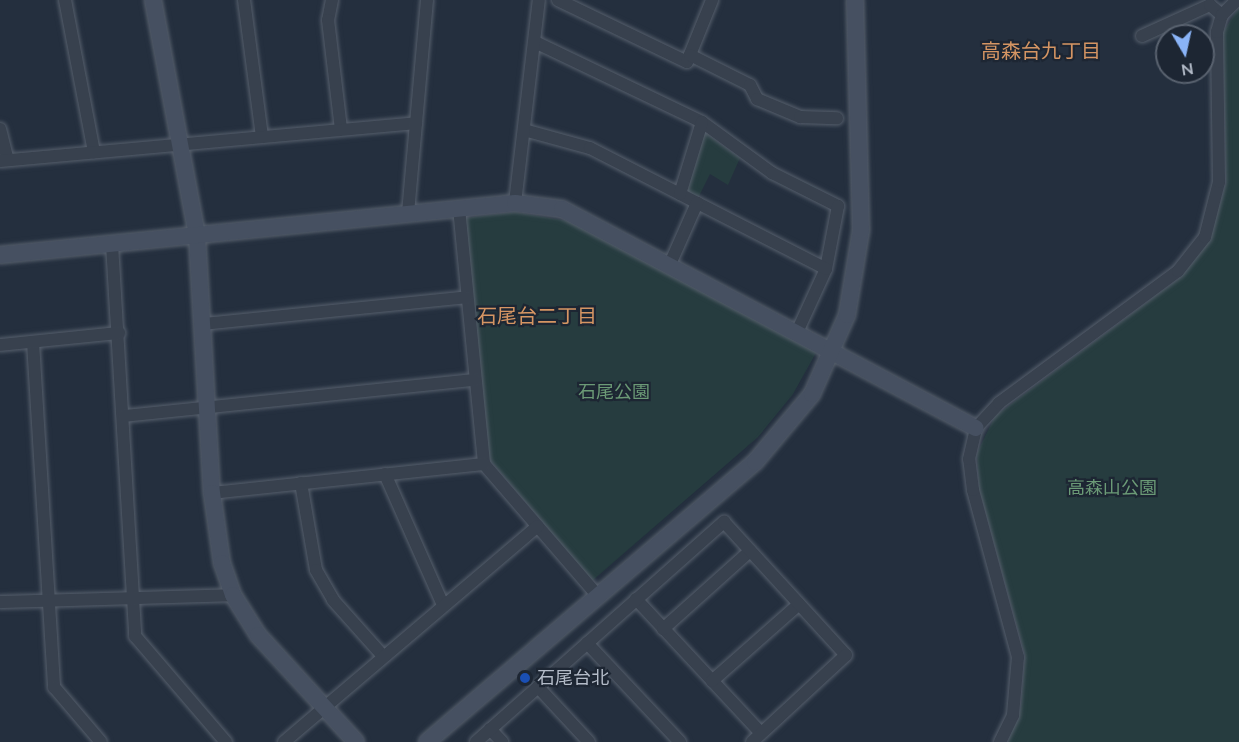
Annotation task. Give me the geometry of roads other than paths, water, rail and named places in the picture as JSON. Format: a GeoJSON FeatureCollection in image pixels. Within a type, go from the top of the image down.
{"type":"FeatureCollection","features":[{"type":"Feature","properties":{"kind":"street"},"geometry":{"type":"LineString","coordinates":[[65,0],[94,152]]}},
{"type":"Feature","properties":{"kind":"street"},"geometry":{"type":"LineString","coordinates":[[153,0],[197,236],[215,531],[233,595],[258,635],[356,742]]}},
{"type":"Feature","properties":{"kind":"street"},"geometry":{"type":"LineString","coordinates":[[244,0],[262,136]]}},
{"type":"Feature","properties":{"kind":"street"},"geometry":{"type":"LineString","coordinates":[[332,0],[328,20],[341,129]]}},
{"type":"Feature","properties":{"kind":"street"},"geometry":{"type":"LineString","coordinates":[[408,213],[427,0]]}},
{"type":"Feature","properties":{"kind":"street"},"geometry":{"type":"LineString","coordinates":[[515,203],[539,0]]}},
{"type":"Feature","properties":{"kind":"street"},"geometry":{"type":"LineString","coordinates":[[558,0],[687,62],[712,0]]}},
{"type":"Feature","properties":{"kind":"street"},"geometry":{"type":"LineString","coordinates":[[427,742],[755,462],[789,426],[835,352],[855,281],[861,230],[855,0]]}},
{"type":"Feature","properties":{"kind":"street"},"geometry":{"type":"LineString","coordinates":[[1000,742],[1013,715],[1018,657],[973,490],[969,459],[976,428],[999,403],[1178,271],[1205,237],[1220,183],[1217,32],[1222,15],[1238,0]]}},
{"type":"Feature","properties":{"kind":"street"},"geometry":{"type":"LineString","coordinates":[[1142,36],[1210,5],[1222,15]]}},
{"type":"Feature","properties":{"kind":"street"},"geometry":{"type":"LineString","coordinates":[[535,42],[702,122],[772,173],[838,206],[826,269],[797,332]]}},
{"type":"Feature","properties":{"kind":"street"},"geometry":{"type":"LineString","coordinates":[[690,55],[750,85],[757,99],[800,117],[837,118]]}},
{"type":"Feature","properties":{"kind":"street"},"geometry":{"type":"LineString","coordinates":[[680,194],[702,122]]}},
{"type":"Feature","properties":{"kind":"street"},"geometry":{"type":"LineString","coordinates":[[0,129],[4,160],[416,123]]}},
{"type":"Feature","properties":{"kind":"street"},"geometry":{"type":"LineString","coordinates":[[524,130],[590,148],[826,269]]}},
{"type":"Feature","properties":{"kind":"street"},"geometry":{"type":"LineString","coordinates":[[0,255],[515,203],[562,209],[670,264],[976,428]]}},
{"type":"Feature","properties":{"kind":"street"},"geometry":{"type":"LineString","coordinates":[[670,264],[697,203]]}},
{"type":"Feature","properties":{"kind":"street"},"geometry":{"type":"LineString","coordinates":[[459,208],[484,464],[599,597]]}},
{"type":"Feature","properties":{"kind":"street"},"geometry":{"type":"LineString","coordinates":[[112,244],[124,416],[135,636],[226,742]]}},
{"type":"Feature","properties":{"kind":"street"},"geometry":{"type":"LineString","coordinates":[[203,324],[467,297]]}},
{"type":"Feature","properties":{"kind":"street"},"geometry":{"type":"LineString","coordinates":[[0,345],[119,333]]}},
{"type":"Feature","properties":{"kind":"street"},"geometry":{"type":"LineString","coordinates":[[33,342],[54,687],[101,742]]}},
{"type":"Feature","properties":{"kind":"street"},"geometry":{"type":"LineString","coordinates":[[124,416],[475,380]]}},
{"type":"Feature","properties":{"kind":"street"},"geometry":{"type":"LineString","coordinates":[[212,493],[484,464]]}},
{"type":"Feature","properties":{"kind":"street"},"geometry":{"type":"LineString","coordinates":[[385,474],[443,605]]}},
{"type":"Feature","properties":{"kind":"street"},"geometry":{"type":"LineString","coordinates":[[301,483],[316,570],[333,600],[383,656]]}},
{"type":"Feature","properties":{"kind":"street"},"geometry":{"type":"LineString","coordinates":[[476,742],[724,522],[846,655],[752,742]]}},
{"type":"Feature","properties":{"kind":"street"},"geometry":{"type":"LineString","coordinates":[[284,742],[538,525]]}},
{"type":"Feature","properties":{"kind":"street"},"geometry":{"type":"LineString","coordinates":[[663,629],[750,551]]}},
{"type":"Feature","properties":{"kind":"street"},"geometry":{"type":"LineString","coordinates":[[0,603],[233,595]]}},
{"type":"Feature","properties":{"kind":"street"},"geometry":{"type":"LineString","coordinates":[[636,599],[761,733]]}},
{"type":"Feature","properties":{"kind":"street"},"geometry":{"type":"LineString","coordinates":[[712,681],[799,604]]}},
{"type":"Feature","properties":{"kind":"street"},"geometry":{"type":"LineString","coordinates":[[588,643],[680,742]]}},
{"type":"Feature","properties":{"kind":"street"},"geometry":{"type":"LineString","coordinates":[[538,687],[589,742]]}},
{"type":"Feature","properties":{"kind":"street"},"geometry":{"type":"LineString","coordinates":[[490,729],[502,742]]}},
{"type":"Feature","properties":{"kind":"place","name":"石尾台北"},"geometry":{"type":"Point","coordinates":[525,678]}},
{"type":"Feature","properties":{"kind":"district","name":"高森台九丁目"},"geometry":{"type":"Point","coordinates":[1041,50]}},
{"type":"Feature","properties":{"kind":"district","name":"石尾台二丁目"},"geometry":{"type":"Point","coordinates":[537,315]}},
{"type":"Feature","properties":{"kind":"park label","name":"石尾公園"},"geometry":{"type":"Point","coordinates":[614,392]}},
{"type":"Feature","properties":{"kind":"park label","name":"高森山公園"},"geometry":{"type":"Point","coordinates":[1112,488]}}]}
